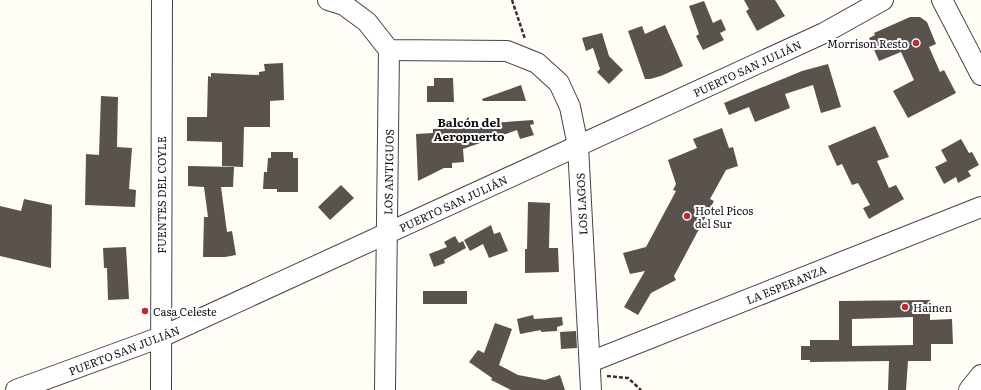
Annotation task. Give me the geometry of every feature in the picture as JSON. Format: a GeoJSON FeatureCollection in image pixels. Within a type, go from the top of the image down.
{"type":"FeatureCollection","features":[{"type":"Feature","properties":{"kind":"street","name":"FUENTES DEL COYLE"},"geometry":{"type":"LineString","coordinates":[[161,390],[162,0]]}},
{"type":"Feature","properties":{"kind":"street"},"geometry":{"type":"LineString","coordinates":[[328,0],[344,5],[367,22],[389,50]]}},
{"type":"Feature","properties":{"kind":"street","name":"PUERTO SAN JULIÁN"},"geometry":{"type":"LineString","coordinates":[[16,390],[161,337],[824,33],[883,0]]}},
{"type":"Feature","properties":{"kind":"street"},"geometry":{"type":"LineString","coordinates":[[942,0],[981,75]]}},
{"type":"Feature","properties":{"kind":"street","name":"LOS LAGOS"},"geometry":{"type":"LineString","coordinates":[[389,50],[507,51],[537,63],[559,82],[570,107],[578,146],[591,375]]}},
{"type":"Feature","properties":{"kind":"street","name":"LOS ANTIGUOS"},"geometry":{"type":"LineString","coordinates":[[385,390],[389,50]]}},
{"type":"Feature","properties":{"kind":"street","name":"LA ESPERANZA"},"geometry":{"type":"LineString","coordinates":[[591,375],[981,207]]}},
{"type":"Feature","properties":{"kind":"street"},"geometry":{"type":"LineString","coordinates":[[969,390],[981,375]]}},
{"type":"Feature","properties":{"kind":"path"},"geometry":{"type":"LineString","coordinates":[[512,0],[523,36],[537,63]]}},
{"type":"Feature","properties":{"kind":"path"},"geometry":{"type":"LineString","coordinates":[[591,375],[628,378],[641,390]]}},
{"type":"Feature","properties":{"kind":"building"},"geometry":{"type":"Polygon","coordinates":[[[744,0],[775,0],[785,16],[757,31],[746,11],[749,9],[744,0]]]}},
{"type":"Feature","properties":{"kind":"building"},"geometry":{"type":"Polygon","coordinates":[[[704,1],[713,23],[721,19],[726,30],[720,33],[724,40],[703,50],[696,36],[699,34],[689,6],[704,1]]]}},
{"type":"Feature","properties":{"kind":"building"},"geometry":{"type":"Polygon","coordinates":[[[910,17],[920,17],[927,22],[936,44],[929,47],[940,72],[944,70],[956,93],[908,118],[893,91],[914,80],[901,52],[879,61],[869,38],[875,35],[874,33],[910,17]]]}},
{"type":"Feature","properties":{"kind":"building"},"geometry":{"type":"Polygon","coordinates":[[[665,25],[683,66],[661,76],[645,79],[628,31],[642,26],[645,34],[665,25]]]}},
{"type":"Feature","properties":{"kind":"building"},"geometry":{"type":"Polygon","coordinates":[[[602,33],[609,56],[623,70],[609,84],[597,72],[600,69],[593,48],[586,51],[582,38],[602,33]]]}},
{"type":"Feature","properties":{"kind":"building"},"geometry":{"type":"Polygon","coordinates":[[[283,63],[284,100],[270,101],[270,127],[244,127],[243,167],[222,166],[222,142],[187,141],[187,117],[207,117],[208,76],[211,77],[211,73],[259,75],[259,72],[265,71],[264,64],[283,63]]]}},
{"type":"Feature","properties":{"kind":"building"},"geometry":{"type":"Polygon","coordinates":[[[828,64],[841,107],[821,113],[813,85],[785,94],[790,108],[755,122],[749,107],[729,115],[724,103],[802,71],[828,64]]]}},
{"type":"Feature","properties":{"kind":"building"},"geometry":{"type":"Polygon","coordinates":[[[434,78],[453,78],[454,102],[427,102],[427,86],[434,86],[434,78]]]}},
{"type":"Feature","properties":{"kind":"building"},"geometry":{"type":"Polygon","coordinates":[[[521,85],[526,101],[483,101],[482,99],[521,85]]]}},
{"type":"Feature","properties":{"kind":"building"},"geometry":{"type":"Polygon","coordinates":[[[101,96],[118,97],[117,147],[132,148],[129,189],[136,190],[135,207],[85,205],[86,154],[99,155],[101,96]]]}},
{"type":"Feature","properties":{"kind":"building"},"geometry":{"type":"Polygon","coordinates":[[[533,120],[534,124],[530,125],[534,135],[520,139],[517,130],[463,149],[464,162],[452,163],[452,168],[444,168],[418,181],[416,134],[433,133],[433,129],[449,128],[449,126],[533,120]]]}},
{"type":"Feature","properties":{"kind":"building"},"geometry":{"type":"Polygon","coordinates":[[[875,126],[889,157],[877,161],[889,188],[896,185],[904,199],[869,219],[863,208],[870,205],[858,183],[852,185],[842,164],[837,166],[828,146],[875,126]]]}},
{"type":"Feature","properties":{"kind":"building"},"geometry":{"type":"Polygon","coordinates":[[[722,128],[729,148],[733,147],[738,166],[726,170],[710,199],[714,201],[674,276],[676,280],[651,293],[638,315],[624,307],[645,271],[630,274],[623,253],[646,247],[676,191],[673,190],[676,184],[668,160],[697,148],[693,139],[722,128]]]}},
{"type":"Feature","properties":{"kind":"building"},"geometry":{"type":"Polygon","coordinates":[[[961,139],[969,153],[972,152],[979,165],[968,171],[971,176],[958,183],[956,177],[944,184],[935,167],[947,161],[941,150],[961,139]]]}},
{"type":"Feature","properties":{"kind":"building"},"geometry":{"type":"Polygon","coordinates":[[[271,152],[293,152],[293,158],[298,158],[298,192],[277,192],[277,189],[263,189],[264,172],[267,172],[268,158],[271,158],[271,152]]]}},
{"type":"Feature","properties":{"kind":"building"},"geometry":{"type":"Polygon","coordinates":[[[188,166],[234,167],[233,187],[221,187],[227,232],[232,231],[236,255],[225,257],[203,257],[204,217],[208,217],[204,187],[188,186],[188,166]]]}},
{"type":"Feature","properties":{"kind":"building"},"geometry":{"type":"Polygon","coordinates":[[[341,185],[354,198],[330,220],[318,207],[341,185]]]}},
{"type":"Feature","properties":{"kind":"building"},"geometry":{"type":"Polygon","coordinates":[[[24,199],[52,205],[51,268],[0,256],[0,206],[21,211],[24,199]]]}},
{"type":"Feature","properties":{"kind":"building"},"geometry":{"type":"Polygon","coordinates":[[[528,202],[550,203],[549,248],[558,248],[559,272],[525,273],[528,202]]]}},
{"type":"Feature","properties":{"kind":"building"},"geometry":{"type":"Polygon","coordinates":[[[491,225],[494,234],[500,232],[508,251],[489,258],[483,244],[470,251],[464,240],[491,225]]]}},
{"type":"Feature","properties":{"kind":"building"},"geometry":{"type":"Polygon","coordinates":[[[455,236],[459,243],[463,241],[466,248],[444,260],[445,263],[434,267],[429,254],[447,247],[444,242],[455,236]]]}},
{"type":"Feature","properties":{"kind":"building"},"geometry":{"type":"Polygon","coordinates":[[[126,247],[129,299],[108,300],[107,268],[104,268],[103,248],[126,247]]]}},
{"type":"Feature","properties":{"kind":"building"},"geometry":{"type":"Polygon","coordinates":[[[423,291],[467,291],[467,304],[423,304],[423,291]]]}},
{"type":"Feature","properties":{"kind":"building"},"geometry":{"type":"Polygon","coordinates":[[[930,300],[930,320],[952,319],[953,344],[931,344],[931,361],[908,361],[906,390],[888,390],[889,361],[810,362],[810,360],[801,360],[801,346],[810,346],[810,340],[839,340],[839,301],[930,300]],[[913,317],[852,319],[852,346],[913,345],[913,317]]]}},
{"type":"Feature","properties":{"kind":"building"},"geometry":{"type":"Polygon","coordinates":[[[533,315],[534,319],[562,317],[563,325],[557,327],[557,331],[541,332],[541,330],[520,334],[517,319],[533,315]]]}},
{"type":"Feature","properties":{"kind":"building"},"geometry":{"type":"Polygon","coordinates":[[[495,323],[512,329],[499,365],[518,375],[545,380],[560,375],[565,390],[511,390],[491,380],[492,378],[469,362],[478,350],[484,353],[495,323]]]}},
{"type":"Feature","properties":{"kind":"building"},"geometry":{"type":"Polygon","coordinates":[[[576,331],[577,348],[561,349],[560,332],[576,331]]]}},
{"type":"Feature","properties":{"kind":"place","name":"Morrison Resto"},"geometry":{"type":"Point","coordinates":[916,43]}},
{"type":"Feature","properties":{"kind":"place","name":"Hotel Picos del Sur"},"geometry":{"type":"Point","coordinates":[687,216]}},
{"type":"Feature","properties":{"kind":"place","name":"Hainen"},"geometry":{"type":"Point","coordinates":[905,307]}},
{"type":"Feature","properties":{"kind":"place","name":"Casa Celeste"},"geometry":{"type":"Point","coordinates":[145,311]}},
{"type":"Feature","properties":{"kind":"district","name":"Balcón del Aeropuerto"},"geometry":{"type":"Point","coordinates":[469,129]}}]}
